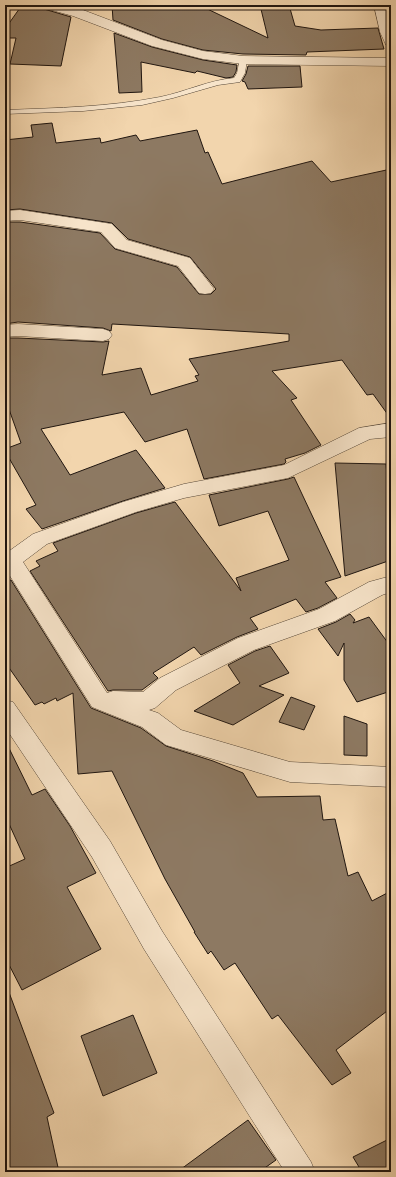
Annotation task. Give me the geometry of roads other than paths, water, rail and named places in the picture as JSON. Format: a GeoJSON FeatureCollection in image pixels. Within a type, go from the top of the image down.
{"type":"FeatureCollection","features":[{"type":"Feature","properties":{"kind":"street"},"geometry":{"type":"LineString","coordinates":[[48,5],[78,13],[164,45],[203,55],[243,60],[391,62]]}},
{"type":"Feature","properties":{"kind":"street"},"geometry":{"type":"LineString","coordinates":[[381,5],[386,32],[391,42]]}},
{"type":"Feature","properties":{"kind":"street"},"geometry":{"type":"LineString","coordinates":[[5,216],[20,215],[106,228],[121,244],[184,262],[205,289]]}},
{"type":"Feature","properties":{"kind":"street"},"geometry":{"type":"LineString","coordinates":[[5,331],[18,330],[103,335]]}},
{"type":"Feature","properties":{"kind":"street"},"geometry":{"type":"LineString","coordinates":[[391,430],[366,433],[288,470],[184,491],[130,507],[40,539],[11,560],[100,700],[150,720],[174,738],[290,772],[391,777]]}},
{"type":"Feature","properties":{"kind":"street"},"geometry":{"type":"LineString","coordinates":[[100,700],[148,701],[168,684],[246,644],[327,615],[376,588],[391,584]]}},
{"type":"Feature","properties":{"kind":"street"},"geometry":{"type":"LineString","coordinates":[[5,709],[101,849],[153,940],[301,1172]]}},
{"type":"Feature","properties":{"kind":"lane"},"geometry":{"type":"LineString","coordinates":[[5,112],[102,107],[161,99],[224,80],[237,80],[241,73],[243,60]]}}]}
